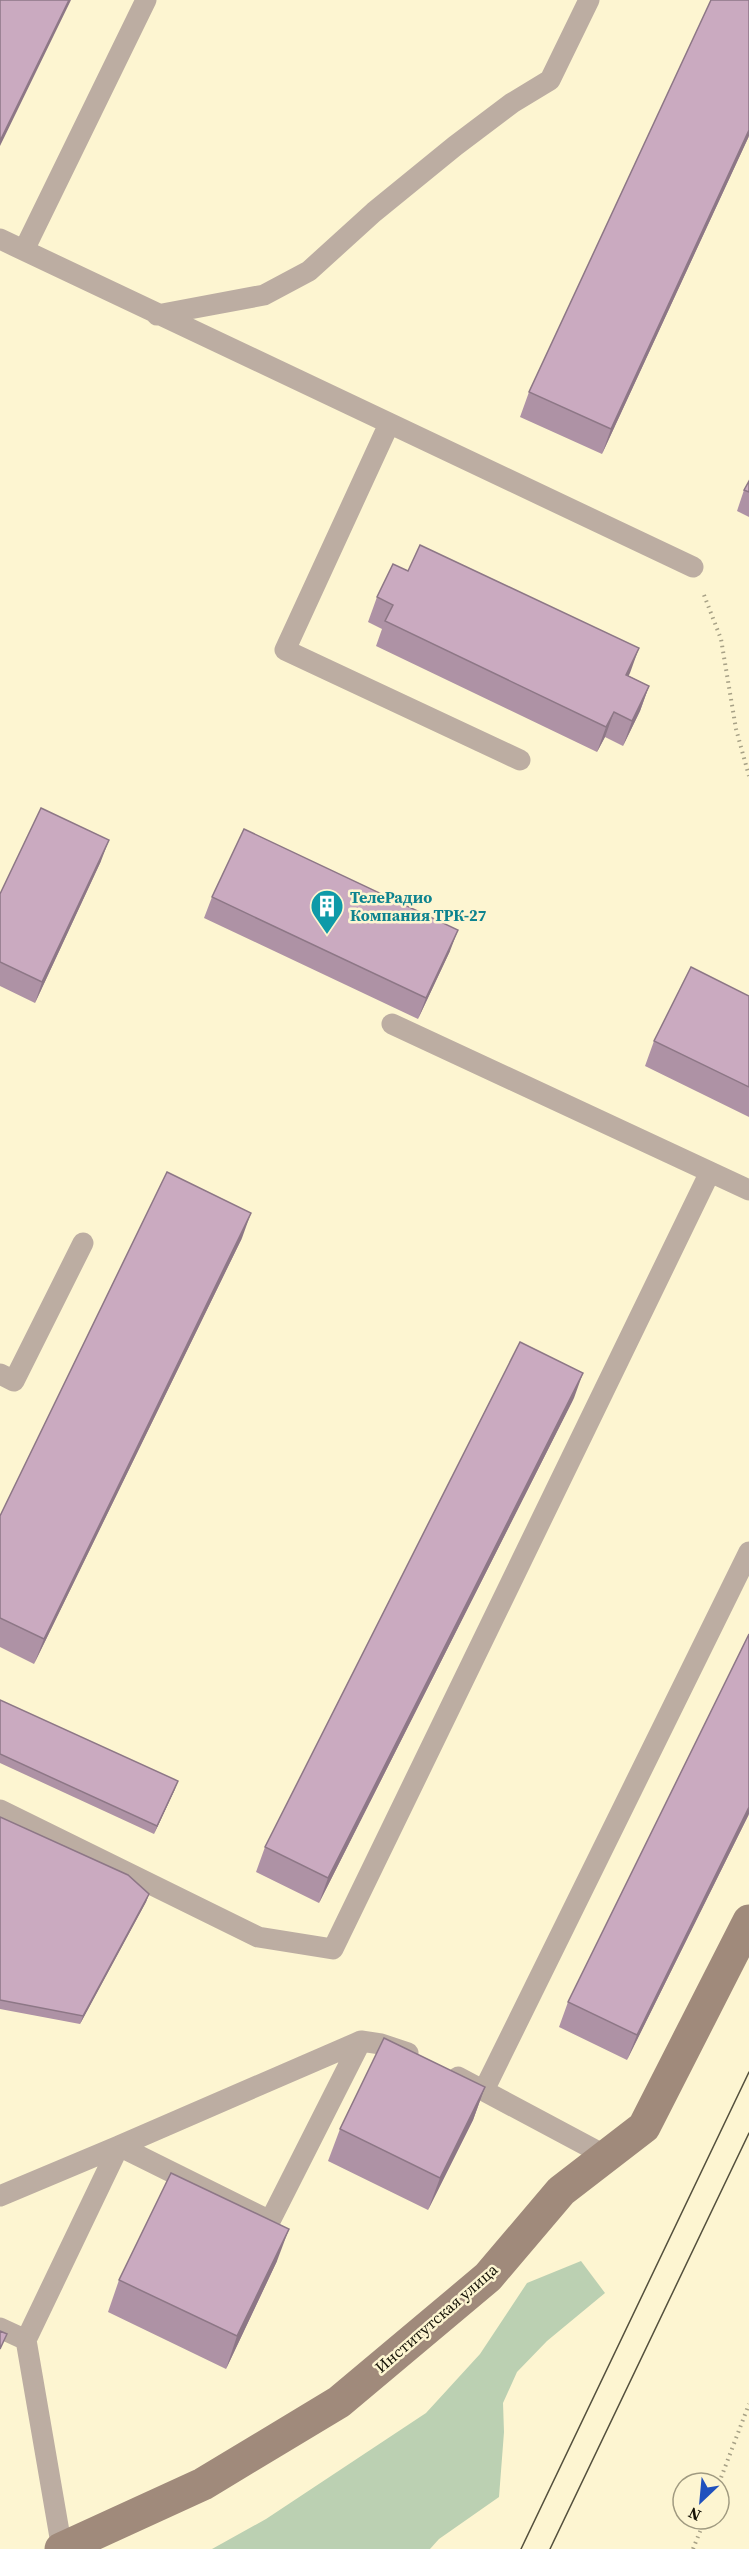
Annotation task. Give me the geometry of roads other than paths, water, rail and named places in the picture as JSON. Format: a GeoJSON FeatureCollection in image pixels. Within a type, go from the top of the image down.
{"type":"FeatureCollection","features":[{"type":"Feature","properties":{"kind":"main road","name":"Институтская улица"},"geometry":{"type":"LineString","coordinates":[[62,2549],[202,2484],[339,2402],[488,2277],[561,2191],[644,2127],[749,1921]]}},
{"type":"Feature","properties":{"kind":"lane"},"geometry":{"type":"LineString","coordinates":[[24,250],[146,0]]}},
{"type":"Feature","properties":{"kind":"lane"},"geometry":{"type":"LineString","coordinates":[[157,315],[264,295],[309,271],[455,146],[512,103],[550,80],[589,0]]}},
{"type":"Feature","properties":{"kind":"lane"},"geometry":{"type":"LineString","coordinates":[[0,240],[693,567]]}},
{"type":"Feature","properties":{"kind":"lane"},"geometry":{"type":"LineString","coordinates":[[389,424],[285,650],[520,760]]}},
{"type":"Feature","properties":{"kind":"lane"},"geometry":{"type":"LineString","coordinates":[[392,1024],[749,1190]]}},
{"type":"Feature","properties":{"kind":"lane"},"geometry":{"type":"LineString","coordinates":[[0,1810],[258,1937],[333,1949],[710,1172]]}},
{"type":"Feature","properties":{"kind":"lane"},"geometry":{"type":"LineString","coordinates":[[0,1374],[14,1381],[83,1243]]}},
{"type":"Feature","properties":{"kind":"lane"},"geometry":{"type":"LineString","coordinates":[[484,2090],[749,1552]]}},
{"type":"Feature","properties":{"kind":"lane"},"geometry":{"type":"LineString","coordinates":[[0,2196],[361,2041],[402,2050],[423,2060]]}},
{"type":"Feature","properties":{"kind":"lane"},"geometry":{"type":"LineString","coordinates":[[119,2146],[270,2221],[361,2041]]}},
{"type":"Feature","properties":{"kind":"lane"},"geometry":{"type":"LineString","coordinates":[[443,2070],[608,2157]]}},
{"type":"Feature","properties":{"kind":"lane"},"geometry":{"type":"LineString","coordinates":[[62,2549],[26,2340],[119,2146]]}},
{"type":"Feature","properties":{"kind":"lane"},"geometry":{"type":"LineString","coordinates":[[0,2328],[26,2340]]}},
{"type":"Feature","properties":{"kind":"tram line"},"geometry":{"type":"LineString","coordinates":[[521,2549],[749,2072]]}},
{"type":"Feature","properties":{"kind":"tram line"},"geometry":{"type":"LineString","coordinates":[[550,2549],[749,2133]]}},
{"type":"Feature","properties":{"kind":"place","name":"ТелеРадио Компания ТРК-27"},"geometry":{"type":"Point","coordinates":[327,935]}}]}
